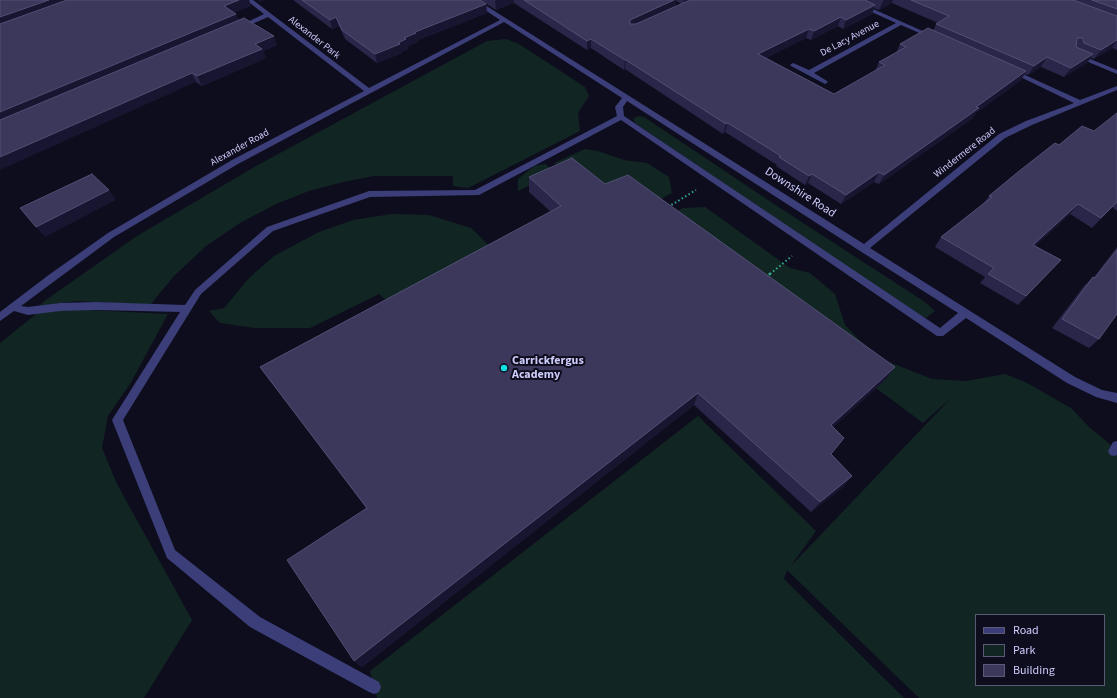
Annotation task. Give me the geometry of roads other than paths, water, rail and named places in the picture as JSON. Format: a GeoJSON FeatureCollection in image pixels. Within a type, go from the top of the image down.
{"type":"FeatureCollection","features":[{"type":"Feature","properties":{"kind":"street","name":"Alexander Park"},"geometry":{"type":"LineString","coordinates":[[248,0],[368,92]]}},
{"type":"Feature","properties":{"kind":"street","name":"Downshire Road"},"geometry":{"type":"LineString","coordinates":[[473,0],[1071,380],[1095,392],[1117,398]]}},
{"type":"Feature","properties":{"kind":"street"},"geometry":{"type":"LineString","coordinates":[[848,0],[943,41]]}},
{"type":"Feature","properties":{"kind":"street"},"geometry":{"type":"LineString","coordinates":[[232,30],[268,15]]}},
{"type":"Feature","properties":{"kind":"street","name":"Alexander Road"},"geometry":{"type":"LineString","coordinates":[[0,317],[111,235],[236,162],[504,20]]}},
{"type":"Feature","properties":{"kind":"street","name":"De Lacy Avenue"},"geometry":{"type":"LineString","coordinates":[[809,73],[901,23]]}},
{"type":"Feature","properties":{"kind":"street"},"geometry":{"type":"LineString","coordinates":[[1074,49],[1073,54],[1117,72]]}},
{"type":"Feature","properties":{"kind":"street"},"geometry":{"type":"LineString","coordinates":[[793,65],[825,82]]}},
{"type":"Feature","properties":{"kind":"street"},"geometry":{"type":"LineString","coordinates":[[1005,69],[1081,102]]}},
{"type":"Feature","properties":{"kind":"street","name":"Windermere Road"},"geometry":{"type":"LineString","coordinates":[[863,249],[1002,136],[1020,127],[1117,88]]}},
{"type":"Feature","properties":{"kind":"street"},"geometry":{"type":"LineString","coordinates":[[626,97],[619,107],[621,117],[940,333],[964,313]]}},
{"type":"Feature","properties":{"kind":"street"},"geometry":{"type":"LineString","coordinates":[[374,687],[255,622],[171,554],[117,420],[198,292],[270,229],[369,194],[476,193],[621,117]]}},
{"type":"Feature","properties":{"kind":"street"},"geometry":{"type":"LineString","coordinates":[[13,307],[28,311],[60,307],[96,306],[186,309]]}},
{"type":"Feature","properties":{"kind":"place","name":"Carrickfergus Academy"},"geometry":{"type":"Point","coordinates":[504,368]}}]}
